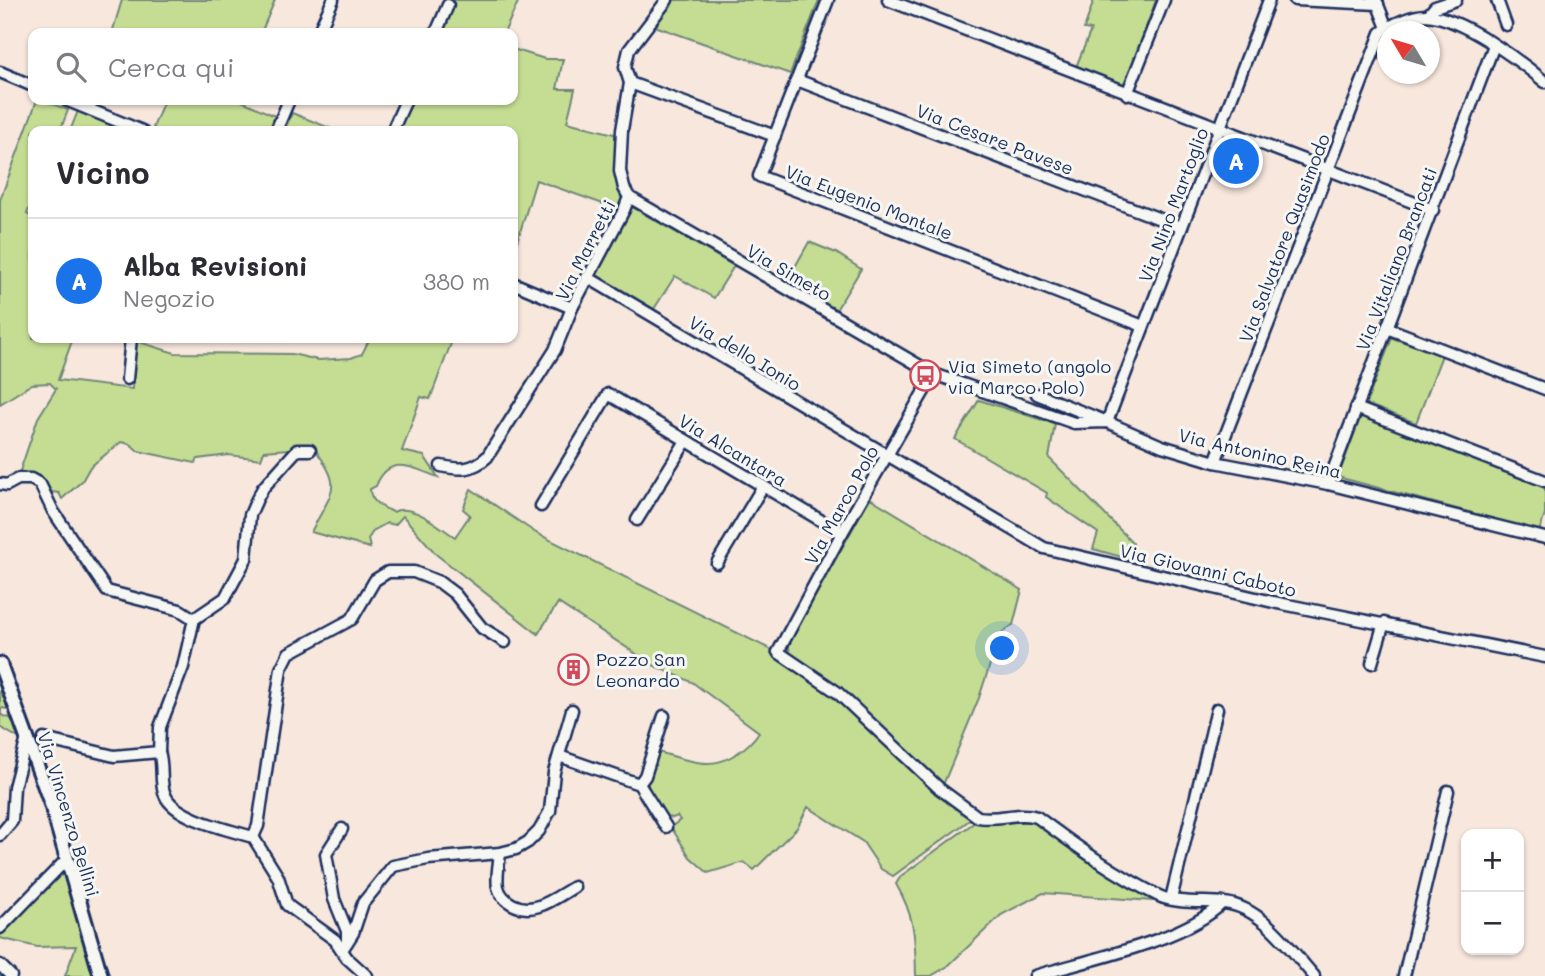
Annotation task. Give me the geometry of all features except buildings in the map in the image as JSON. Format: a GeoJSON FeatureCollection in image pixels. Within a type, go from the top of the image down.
{"type":"FeatureCollection","features":[{"type":"Feature","properties":{"kind":"street"},"geometry":{"type":"LineString","coordinates":[[320,28],[333,0]]}},
{"type":"Feature","properties":{"kind":"street","name":"Via Marretti"},"geometry":{"type":"LineString","coordinates":[[441,466],[457,470],[468,469],[487,457],[555,350],[572,308],[629,197],[620,171],[622,130],[630,83],[625,67],[629,50],[667,0]]}},
{"type":"Feature","properties":{"kind":"street","name":"Via Eugenio Montale"},"geometry":{"type":"LineString","coordinates":[[828,0],[759,176],[1143,326]]}},
{"type":"Feature","properties":{"kind":"street"},"geometry":{"type":"LineString","coordinates":[[888,0],[1433,210]]}},
{"type":"Feature","properties":{"kind":"street"},"geometry":{"type":"LineString","coordinates":[[1127,93],[1164,0]]}},
{"type":"Feature","properties":{"kind":"street","name":"Via Nino Martoglio"},"geometry":{"type":"LineString","coordinates":[[1107,422],[1269,0]]}},
{"type":"Feature","properties":{"kind":"street"},"geometry":{"type":"LineString","coordinates":[[1296,0],[1377,2],[1385,21]]}},
{"type":"Feature","properties":{"kind":"street"},"geometry":{"type":"LineString","coordinates":[[1428,15],[1434,7],[1456,0]]}},
{"type":"Feature","properties":{"kind":"street"},"geometry":{"type":"LineString","coordinates":[[1497,0],[1506,26]]}},
{"type":"Feature","properties":{"kind":"street"},"geometry":{"type":"LineString","coordinates":[[438,28],[448,5]]}},
{"type":"Feature","properties":{"kind":"street"},"geometry":{"type":"LineString","coordinates":[[1403,21],[1419,15],[1446,19],[1494,45],[1545,82]]}},
{"type":"Feature","properties":{"kind":"street","name":"Via Salvatore Quasimodo"},"geometry":{"type":"LineString","coordinates":[[1216,462],[1377,39]]}},
{"type":"Feature","properties":{"kind":"street","name":"Via Vitaliano Brancati"},"geometry":{"type":"LineString","coordinates":[[1328,484],[1494,45]]}},
{"type":"Feature","properties":{"kind":"street"},"geometry":{"type":"LineString","coordinates":[[0,72],[28,84]]}},
{"type":"Feature","properties":{"kind":"street","name":"Via Cesare Pavese"},"geometry":{"type":"LineString","coordinates":[[797,80],[1181,227]]}},
{"type":"Feature","properties":{"kind":"street"},"geometry":{"type":"LineString","coordinates":[[630,83],[775,136]]}},
{"type":"Feature","properties":{"kind":"street"},"geometry":{"type":"LineString","coordinates":[[78,105],[130,126]]}},
{"type":"Feature","properties":{"kind":"street"},"geometry":{"type":"LineString","coordinates":[[278,126],[287,105]]}},
{"type":"Feature","properties":{"kind":"street"},"geometry":{"type":"LineString","coordinates":[[394,126],[404,105]]}},
{"type":"Feature","properties":{"kind":"street","name":"Via Simeto"},"geometry":{"type":"LineString","coordinates":[[629,197],[934,374]]}},
{"type":"Feature","properties":{"kind":"street","name":"Via dello Ionio"},"geometry":{"type":"LineString","coordinates":[[587,277],[886,456]]}},
{"type":"Feature","properties":{"kind":"street"},"geometry":{"type":"LineString","coordinates":[[518,285],[572,308]]}},
{"type":"Feature","properties":{"kind":"street"},"geometry":{"type":"LineString","coordinates":[[1387,328],[1545,389]]}},
{"type":"Feature","properties":{"kind":"street"},"geometry":{"type":"LineString","coordinates":[[127,379],[131,343]]}},
{"type":"Feature","properties":{"kind":"street","name":"Via Antonino Reina"},"geometry":{"type":"LineString","coordinates":[[934,374],[1074,423],[1107,422],[1162,446],[1216,462],[1328,484],[1545,538]]}},
{"type":"Feature","properties":{"kind":"street","name":"Via Marco Polo"},"geometry":{"type":"LineString","coordinates":[[934,374],[842,533],[778,652],[837,692],[940,789],[978,817],[1028,814],[1037,817],[1092,857],[1162,898],[1171,899]]}},
{"type":"Feature","properties":{"kind":"street","name":"Via Alcantara"},"geometry":{"type":"LineString","coordinates":[[541,506],[608,394],[842,533]]}},
{"type":"Feature","properties":{"kind":"street"},"geometry":{"type":"LineString","coordinates":[[1037,394],[1107,422]]}},
{"type":"Feature","properties":{"kind":"street"},"geometry":{"type":"LineString","coordinates":[[1356,408],[1545,481]]}},
{"type":"Feature","properties":{"kind":"street"},"geometry":{"type":"LineString","coordinates":[[638,520],[686,441]]}},
{"type":"Feature","properties":{"kind":"street"},"geometry":{"type":"LineString","coordinates":[[310,450],[298,450],[262,488],[250,515],[246,559],[225,598],[194,619],[183,667],[160,727],[159,752],[162,761],[162,785],[175,808],[186,815],[253,837],[278,877],[287,905],[345,946]]}},
{"type":"Feature","properties":{"kind":"street","name":"Via Giovanni Caboto"},"geometry":{"type":"LineString","coordinates":[[886,456],[1044,548],[1273,601],[1545,657]]}},
{"type":"Feature","properties":{"kind":"street"},"geometry":{"type":"LineString","coordinates":[[0,484],[7,485],[18,479],[31,479],[40,484],[52,511],[107,591],[180,610],[194,619]]}},
{"type":"Feature","properties":{"kind":"street"},"geometry":{"type":"LineString","coordinates":[[717,563],[763,486]]}},
{"type":"Feature","properties":{"kind":"street"},"geometry":{"type":"LineString","coordinates":[[253,837],[258,825],[281,669],[289,653],[352,619],[375,580],[388,572],[414,572],[439,582],[456,594],[482,628],[505,642]]}},
{"type":"Feature","properties":{"kind":"street"},"geometry":{"type":"LineString","coordinates":[[1372,663],[1384,623]]}},
{"type":"Feature","properties":{"kind":"street","name":"Via Vincenzo Bellini"},"geometry":{"type":"LineString","coordinates":[[0,664],[51,804],[101,976]]}},
{"type":"Feature","properties":{"kind":"street"},"geometry":{"type":"LineString","coordinates":[[1217,709],[1171,899],[1222,903],[1244,908],[1259,919],[1314,976]]}},
{"type":"Feature","properties":{"kind":"street"},"geometry":{"type":"LineString","coordinates":[[345,946],[353,933],[363,903],[393,866],[428,859],[500,853],[516,849],[528,842],[547,819],[550,811],[554,772],[572,710]]}},
{"type":"Feature","properties":{"kind":"street"},"geometry":{"type":"LineString","coordinates":[[639,784],[645,776],[664,716]]}},
{"type":"Feature","properties":{"kind":"street"},"geometry":{"type":"LineString","coordinates":[[0,835],[12,821],[14,787],[27,738]]}},
{"type":"Feature","properties":{"kind":"street"},"geometry":{"type":"LineString","coordinates":[[44,739],[114,756],[159,752]]}},
{"type":"Feature","properties":{"kind":"street"},"geometry":{"type":"LineString","coordinates":[[559,756],[639,784],[666,827]]}},
{"type":"Feature","properties":{"kind":"street"},"geometry":{"type":"LineString","coordinates":[[1404,976],[1448,791]]}},
{"type":"Feature","properties":{"kind":"street"},"geometry":{"type":"LineString","coordinates":[[342,829],[326,854],[334,899],[346,931],[347,958],[367,976]]}},
{"type":"Feature","properties":{"kind":"street"},"geometry":{"type":"LineString","coordinates":[[500,853],[500,892],[510,903],[520,908],[537,907],[574,887]]}},
{"type":"Feature","properties":{"kind":"street"},"geometry":{"type":"LineString","coordinates":[[0,928],[66,860]]}},
{"type":"Feature","properties":{"kind":"street"},"geometry":{"type":"LineString","coordinates":[[1035,976],[1172,933],[1205,917],[1222,903]]}},
{"type":"Feature","properties":{"kind":"street"},"geometry":{"type":"LineString","coordinates":[[0,965],[11,976]]}},
{"type":"Feature","properties":{"kind":"green space"},"geometry":{"type":"Polygon","coordinates":[[[122,0],[275,0],[263,28],[114,28],[122,0]]]}},
{"type":"Feature","properties":{"kind":"green space"},"geometry":{"type":"Polygon","coordinates":[[[453,0],[519,0],[506,28],[442,28],[453,0]]]}},
{"type":"Feature","properties":{"kind":"green space"},"geometry":{"type":"Polygon","coordinates":[[[673,0],[819,0],[790,74],[652,25],[673,0]]]}},
{"type":"Feature","properties":{"kind":"green space"},"geometry":{"type":"Polygon","coordinates":[[[1094,0],[1156,0],[1126,83],[1122,84],[1076,67],[1091,30],[1084,29],[1094,0]]]}},
{"type":"Feature","properties":{"kind":"green space"},"geometry":{"type":"Polygon","coordinates":[[[518,51],[545,59],[563,59],[557,89],[575,89],[567,122],[618,135],[617,172],[622,200],[617,209],[536,180],[518,239],[518,126],[399,126],[409,105],[518,105],[518,51]]]}},
{"type":"Feature","properties":{"kind":"green space"},"geometry":{"type":"Polygon","coordinates":[[[35,105],[56,105],[68,110],[62,126],[28,126],[28,343],[71,343],[58,380],[132,389],[136,343],[175,353],[292,354],[318,360],[351,358],[362,354],[368,343],[451,343],[430,399],[421,397],[402,451],[424,456],[438,477],[411,467],[395,466],[388,469],[376,486],[370,489],[377,504],[393,512],[408,510],[417,513],[455,537],[470,515],[463,509],[471,489],[536,533],[772,650],[771,653],[836,697],[971,819],[893,876],[881,869],[863,842],[808,807],[797,828],[754,870],[744,862],[708,873],[690,857],[671,827],[680,820],[677,816],[665,816],[653,797],[648,786],[650,773],[658,752],[695,762],[715,763],[737,754],[759,732],[692,682],[655,666],[558,603],[538,634],[437,555],[403,516],[395,525],[387,523],[374,530],[368,539],[370,548],[311,532],[332,488],[329,471],[312,445],[298,444],[289,449],[264,451],[261,459],[228,455],[198,459],[195,463],[138,451],[130,444],[121,442],[90,467],[82,481],[62,499],[59,493],[52,492],[40,476],[20,471],[38,418],[56,389],[50,383],[32,384],[0,404],[0,200],[35,105]]]}},
{"type":"Feature","properties":{"kind":"green space"},"geometry":{"type":"Polygon","coordinates":[[[162,105],[251,105],[275,116],[271,126],[154,126],[162,105]]]}},
{"type":"Feature","properties":{"kind":"green space"},"geometry":{"type":"Polygon","coordinates":[[[78,111],[113,126],[72,126],[78,111]]]}},
{"type":"Feature","properties":{"kind":"green space"},"geometry":{"type":"Polygon","coordinates":[[[292,113],[325,126],[286,126],[292,113]]]}},
{"type":"Feature","properties":{"kind":"green space"},"geometry":{"type":"Polygon","coordinates":[[[632,207],[734,266],[714,298],[675,276],[654,309],[595,274],[632,207]]]}},
{"type":"Feature","properties":{"kind":"green space"},"geometry":{"type":"Polygon","coordinates":[[[809,242],[836,253],[861,269],[836,310],[787,281],[809,242]]]}},
{"type":"Feature","properties":{"kind":"green space"},"geometry":{"type":"Polygon","coordinates":[[[1392,338],[1442,355],[1416,423],[1366,404],[1392,338]]]}},
{"type":"Feature","properties":{"kind":"green space"},"geometry":{"type":"Polygon","coordinates":[[[979,400],[1055,424],[1049,458],[1133,543],[1129,559],[1093,549],[1098,533],[1046,497],[1047,493],[955,439],[979,400]]]}},
{"type":"Feature","properties":{"kind":"green space"},"geometry":{"type":"Polygon","coordinates":[[[1361,416],[1545,487],[1545,515],[1539,531],[1338,477],[1361,416]]]}},
{"type":"Feature","properties":{"kind":"green space"},"geometry":{"type":"Polygon","coordinates":[[[870,498],[1022,590],[1013,625],[1000,634],[979,698],[943,785],[863,709],[799,662],[790,652],[789,642],[870,498]]]}},
{"type":"Feature","properties":{"kind":"green space"},"geometry":{"type":"Polygon","coordinates":[[[0,685],[8,709],[1,708],[1,715],[13,719],[20,739],[0,727],[0,685]]]}},
{"type":"Feature","properties":{"kind":"green space"},"geometry":{"type":"Polygon","coordinates":[[[1019,819],[1048,830],[1092,864],[1153,901],[1043,893],[1001,915],[948,966],[931,976],[916,976],[913,929],[903,896],[896,884],[901,876],[975,822],[1019,819]]]}},
{"type":"Feature","properties":{"kind":"green space"},"geometry":{"type":"Polygon","coordinates":[[[64,875],[93,976],[65,976],[76,946],[37,947],[0,938],[0,932],[55,876],[64,875]]]}},
{"type":"Feature","properties":{"kind":"place","name":"Alba Revisioni"},"geometry":{"type":"Point","coordinates":[1236,161]}},
{"type":"Feature","properties":{"kind":"place","name":"Via Simeto (angolo via Marco Polo)"},"geometry":{"type":"Point","coordinates":[925,376]}},
{"type":"Feature","properties":{"kind":"place","name":"Pozzo San Leonardo"},"geometry":{"type":"Point","coordinates":[573,669]}}]}
